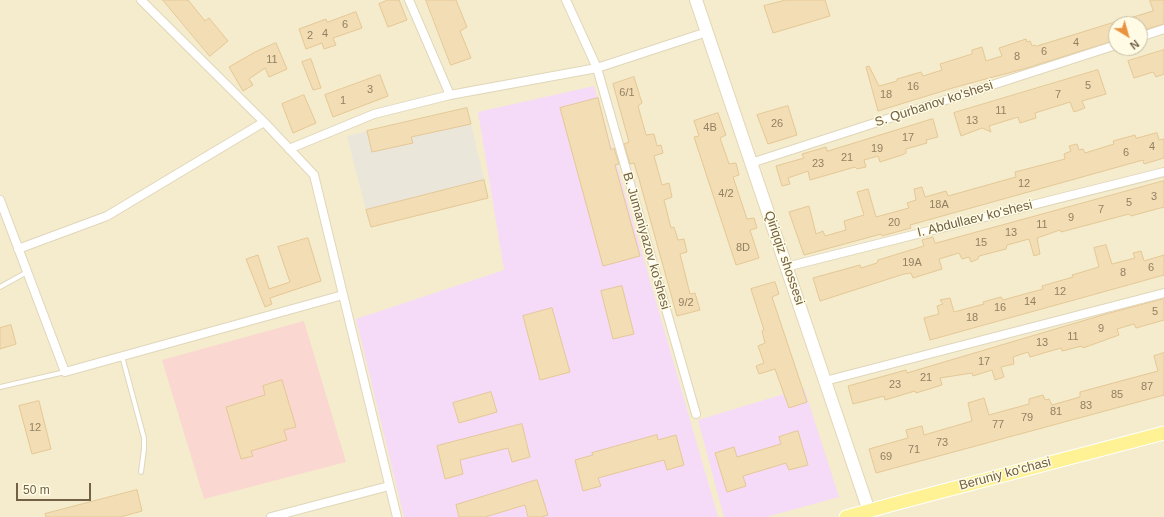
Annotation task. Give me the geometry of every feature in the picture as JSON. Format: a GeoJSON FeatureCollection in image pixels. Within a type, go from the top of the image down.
{"type":"FeatureCollection","features":[{"type":"Feature","properties":{"kind":"main road","name":"Qiriqqiz shossesi"},"geometry":{"type":"LineString","coordinates":[[696,0],[870,514]]}},
{"type":"Feature","properties":{"kind":"main road","name":"Beruniy ko'chasi"},"geometry":{"type":"LineString","coordinates":[[846,517],[870,514],[1164,433]]}},
{"type":"Feature","properties":{"kind":"street"},"geometry":{"type":"LineString","coordinates":[[141,0],[264,122],[314,175],[397,517]]}},
{"type":"Feature","properties":{"kind":"street"},"geometry":{"type":"LineString","coordinates":[[409,0],[450,94]]}},
{"type":"Feature","properties":{"kind":"street","name":"B. Jumaniyazov ko'shesi"},"geometry":{"type":"LineString","coordinates":[[566,0],[597,68],[696,414]]}},
{"type":"Feature","properties":{"kind":"street"},"geometry":{"type":"LineString","coordinates":[[1148,34],[1164,29]]}},
{"type":"Feature","properties":{"kind":"street"},"geometry":{"type":"LineString","coordinates":[[289,149],[374,114],[450,94],[597,68],[707,32]]}},
{"type":"Feature","properties":{"kind":"street","name":"S. Qurbanov ko'shesi"},"geometry":{"type":"LineString","coordinates":[[752,163],[1108,48]]}},
{"type":"Feature","properties":{"kind":"street"},"geometry":{"type":"LineString","coordinates":[[18,250],[107,216],[264,122]]}},
{"type":"Feature","properties":{"kind":"street","name":"I. Abdullaev ko'shesi"},"geometry":{"type":"LineString","coordinates":[[786,267],[1164,172]]}},
{"type":"Feature","properties":{"kind":"street"},"geometry":{"type":"LineString","coordinates":[[0,200],[65,372],[343,295]]}},
{"type":"Feature","properties":{"kind":"street"},"geometry":{"type":"LineString","coordinates":[[825,382],[1164,293]]}},
{"type":"Feature","properties":{"kind":"street"},"geometry":{"type":"LineString","coordinates":[[271,517],[389,486]]}},
{"type":"Feature","properties":{"kind":"lane"},"geometry":{"type":"LineString","coordinates":[[0,287],[27,272]]}},
{"type":"Feature","properties":{"kind":"lane"},"geometry":{"type":"LineString","coordinates":[[122,356],[144,438],[141,472]]}},
{"type":"Feature","properties":{"kind":"lane"},"geometry":{"type":"LineString","coordinates":[[0,387],[65,372]]}},
{"type":"Feature","properties":{"kind":"shaded area"},"geometry":{"type":"Polygon","coordinates":[[[0,0],[1164,0],[1164,517],[0,517],[0,0]]]}},
{"type":"Feature","properties":{"kind":"shaded area"},"geometry":{"type":"Polygon","coordinates":[[[594,86],[718,517],[404,517],[356,319],[504,270],[478,112],[594,86]]]}},
{"type":"Feature","properties":{"kind":"shaded area"},"geometry":{"type":"Polygon","coordinates":[[[471,124],[484,180],[366,210],[347,136],[367,131],[372,152],[413,143],[411,137],[471,124]]]}},
{"type":"Feature","properties":{"kind":"shaded area"},"geometry":{"type":"Polygon","coordinates":[[[304,321],[346,462],[204,499],[162,360],[304,321]]]}},
{"type":"Feature","properties":{"kind":"shaded area"},"geometry":{"type":"Polygon","coordinates":[[[804,388],[839,497],[766,517],[724,517],[698,420],[804,388]]]}},
{"type":"Feature","properties":{"kind":"building"},"geometry":{"type":"Polygon","coordinates":[[[163,0],[188,0],[205,21],[209,18],[228,41],[210,56],[163,0]]]}},
{"type":"Feature","properties":{"kind":"building"},"geometry":{"type":"Polygon","coordinates":[[[388,0],[399,0],[407,20],[388,27],[379,4],[388,0]]]}},
{"type":"Feature","properties":{"kind":"building"},"geometry":{"type":"Polygon","coordinates":[[[426,0],[456,0],[467,27],[460,31],[471,58],[451,65],[426,0]]]}},
{"type":"Feature","properties":{"kind":"building"},"geometry":{"type":"Polygon","coordinates":[[[786,0],[825,0],[830,16],[773,33],[764,6],[786,0]]]}},
{"type":"Feature","properties":{"kind":"building"},"geometry":{"type":"Polygon","coordinates":[[[1150,0],[1164,0],[1164,24],[1148,29],[1148,16],[1137,16],[1153,11],[1150,0]]]}},
{"type":"Feature","properties":{"kind":"building"},"geometry":{"type":"Polygon","coordinates":[[[356,12],[362,28],[333,38],[336,45],[324,49],[322,43],[306,49],[299,29],[326,19],[327,22],[356,12]]]}},
{"type":"Feature","properties":{"kind":"building"},"geometry":{"type":"Polygon","coordinates":[[[1108,24],[1108,43],[1027,68],[956,87],[878,111],[866,67],[869,66],[879,86],[921,72],[923,76],[942,70],[940,64],[972,54],[972,50],[982,47],[986,61],[1002,56],[999,48],[1026,39],[1027,42],[1030,41],[1032,46],[1108,24]]]}},
{"type":"Feature","properties":{"kind":"building"},"geometry":{"type":"Polygon","coordinates":[[[276,43],[287,69],[269,77],[265,68],[249,79],[253,85],[243,91],[229,67],[255,52],[276,43]]]}},
{"type":"Feature","properties":{"kind":"building"},"geometry":{"type":"Polygon","coordinates":[[[1164,50],[1164,74],[1156,77],[1153,72],[1134,78],[1128,61],[1164,50]]]}},
{"type":"Feature","properties":{"kind":"building"},"geometry":{"type":"Polygon","coordinates":[[[311,59],[321,88],[313,90],[302,62],[311,59]]]}},
{"type":"Feature","properties":{"kind":"building"},"geometry":{"type":"Polygon","coordinates":[[[1098,70],[1106,94],[1082,101],[1085,108],[1074,112],[1070,102],[1035,113],[1036,118],[1020,123],[1018,117],[989,126],[991,132],[982,128],[961,136],[954,113],[1098,70]]]}},
{"type":"Feature","properties":{"kind":"building"},"geometry":{"type":"Polygon","coordinates":[[[380,75],[388,96],[333,117],[325,95],[380,75]]]}},
{"type":"Feature","properties":{"kind":"building"},"geometry":{"type":"Polygon","coordinates":[[[634,77],[642,103],[638,106],[646,135],[654,134],[657,146],[661,145],[663,153],[654,156],[662,185],[669,183],[672,197],[664,200],[671,228],[674,227],[678,240],[684,239],[687,252],[680,254],[690,294],[695,293],[700,310],[677,316],[639,179],[634,163],[630,164],[624,144],[629,142],[613,84],[634,77]]]}},
{"type":"Feature","properties":{"kind":"building"},"geometry":{"type":"Polygon","coordinates":[[[304,95],[316,123],[293,133],[282,104],[304,95]]]}},
{"type":"Feature","properties":{"kind":"building"},"geometry":{"type":"Polygon","coordinates":[[[598,98],[611,150],[614,148],[619,164],[615,165],[640,256],[603,266],[560,108],[598,98]]]}},
{"type":"Feature","properties":{"kind":"building"},"geometry":{"type":"Polygon","coordinates":[[[788,106],[797,135],[768,144],[757,115],[788,106]]]}},
{"type":"Feature","properties":{"kind":"building"},"geometry":{"type":"Polygon","coordinates":[[[467,108],[471,124],[411,137],[413,143],[372,152],[367,131],[467,108]]]}},
{"type":"Feature","properties":{"kind":"building"},"geometry":{"type":"Polygon","coordinates":[[[718,113],[726,135],[720,138],[729,164],[736,163],[739,175],[733,177],[747,219],[754,218],[757,228],[750,230],[759,258],[736,265],[694,137],[699,136],[694,121],[718,113]]]}},
{"type":"Feature","properties":{"kind":"building"},"geometry":{"type":"Polygon","coordinates":[[[933,119],[938,137],[926,140],[927,143],[906,149],[906,153],[902,155],[880,162],[878,156],[864,160],[866,167],[857,169],[855,167],[810,180],[808,171],[788,178],[790,184],[782,186],[776,166],[804,158],[802,154],[826,147],[827,151],[933,119]]]}},
{"type":"Feature","properties":{"kind":"building"},"geometry":{"type":"Polygon","coordinates":[[[1157,133],[1159,140],[1164,139],[1164,158],[1144,164],[1143,160],[910,225],[911,228],[882,236],[881,234],[804,255],[789,212],[809,206],[816,234],[823,231],[825,236],[846,230],[844,221],[864,215],[857,192],[868,189],[876,217],[909,208],[907,203],[916,200],[914,189],[922,187],[925,197],[946,191],[948,196],[1016,177],[1015,172],[1065,159],[1064,154],[1071,151],[1069,146],[1077,144],[1079,150],[1083,149],[1085,153],[1114,144],[1113,141],[1135,135],[1136,138],[1157,133]]]}},
{"type":"Feature","properties":{"kind":"building"},"geometry":{"type":"Polygon","coordinates":[[[484,180],[488,198],[371,227],[366,210],[484,180]]]}},
{"type":"Feature","properties":{"kind":"building"},"geometry":{"type":"Polygon","coordinates":[[[1164,181],[1164,207],[1131,216],[1129,214],[1061,232],[1060,230],[1037,238],[1040,254],[1034,256],[1029,239],[1007,245],[1006,249],[979,256],[978,259],[971,262],[969,257],[962,259],[959,253],[939,259],[942,269],[913,278],[911,273],[904,274],[820,301],[813,278],[860,265],[861,268],[877,263],[878,260],[924,246],[922,240],[933,237],[935,243],[1164,181]]]}},
{"type":"Feature","properties":{"kind":"building"},"geometry":{"type":"Polygon","coordinates":[[[308,238],[321,281],[270,298],[272,304],[265,307],[246,259],[258,255],[269,289],[290,282],[278,247],[308,238]]]}},
{"type":"Feature","properties":{"kind":"building"},"geometry":{"type":"Polygon","coordinates":[[[1106,245],[1112,264],[1135,258],[1133,253],[1141,251],[1144,261],[1164,255],[1164,275],[930,340],[924,318],[939,314],[937,306],[943,304],[940,300],[950,298],[954,312],[984,304],[983,302],[1001,297],[1003,300],[1043,289],[1042,286],[1073,277],[1072,275],[1099,267],[1094,248],[1106,245]]]}},
{"type":"Feature","properties":{"kind":"building"},"geometry":{"type":"Polygon","coordinates":[[[775,282],[779,294],[772,297],[807,402],[789,408],[775,369],[759,374],[756,366],[764,363],[758,346],[765,343],[762,331],[764,330],[751,289],[775,282]]]}},
{"type":"Feature","properties":{"kind":"building"},"geometry":{"type":"Polygon","coordinates":[[[622,286],[634,334],[613,339],[601,291],[622,286]]]}},
{"type":"Feature","properties":{"kind":"building"},"geometry":{"type":"Polygon","coordinates":[[[1164,299],[1164,320],[1136,328],[1134,324],[1117,329],[1119,335],[1083,348],[1082,346],[1062,351],[1061,348],[1030,357],[1028,352],[1013,357],[1014,364],[1001,367],[1004,377],[995,380],[992,370],[973,376],[972,373],[940,378],[942,385],[916,393],[915,391],[885,400],[884,396],[853,404],[848,386],[906,370],[907,373],[1106,314],[1164,299]]]}},
{"type":"Feature","properties":{"kind":"building"},"geometry":{"type":"Polygon","coordinates":[[[552,308],[570,372],[540,380],[523,316],[552,308]]]}},
{"type":"Feature","properties":{"kind":"building"},"geometry":{"type":"Polygon","coordinates":[[[11,325],[16,344],[0,349],[0,328],[11,325]]]}},
{"type":"Feature","properties":{"kind":"building"},"geometry":{"type":"Polygon","coordinates":[[[1164,353],[1164,395],[876,473],[869,449],[908,438],[906,430],[922,426],[924,435],[972,421],[968,403],[984,398],[989,415],[1029,404],[1029,399],[1043,395],[1045,400],[1049,399],[1052,405],[1080,397],[1080,392],[1158,371],[1154,356],[1164,353]]]}},
{"type":"Feature","properties":{"kind":"building"},"geometry":{"type":"Polygon","coordinates":[[[282,380],[296,427],[284,430],[287,440],[251,451],[253,456],[241,459],[226,407],[265,395],[263,386],[282,380]]]}},
{"type":"Feature","properties":{"kind":"building"},"geometry":{"type":"Polygon","coordinates":[[[491,392],[497,412],[459,423],[453,403],[491,392]]]}},
{"type":"Feature","properties":{"kind":"building"},"geometry":{"type":"Polygon","coordinates":[[[39,401],[51,449],[32,454],[19,406],[39,401]]]}},
{"type":"Feature","properties":{"kind":"building"},"geometry":{"type":"Polygon","coordinates":[[[522,424],[530,457],[512,462],[508,448],[460,460],[463,474],[445,479],[437,446],[522,424]]]}},
{"type":"Feature","properties":{"kind":"building"},"geometry":{"type":"Polygon","coordinates":[[[798,431],[808,465],[789,470],[786,463],[743,476],[746,486],[727,492],[715,453],[734,447],[737,457],[781,444],[779,437],[798,431]]]}},
{"type":"Feature","properties":{"kind":"building"},"geometry":{"type":"Polygon","coordinates":[[[657,435],[658,440],[676,435],[684,465],[667,470],[664,460],[598,478],[601,486],[583,491],[575,460],[593,455],[592,453],[657,435]]]}},
{"type":"Feature","properties":{"kind":"building"},"geometry":{"type":"Polygon","coordinates":[[[537,480],[548,515],[541,517],[528,517],[525,505],[485,517],[459,517],[456,505],[537,480]]]}},
{"type":"Feature","properties":{"kind":"building"},"geometry":{"type":"Polygon","coordinates":[[[137,490],[142,511],[120,517],[46,517],[45,514],[137,490]]]}}]}
